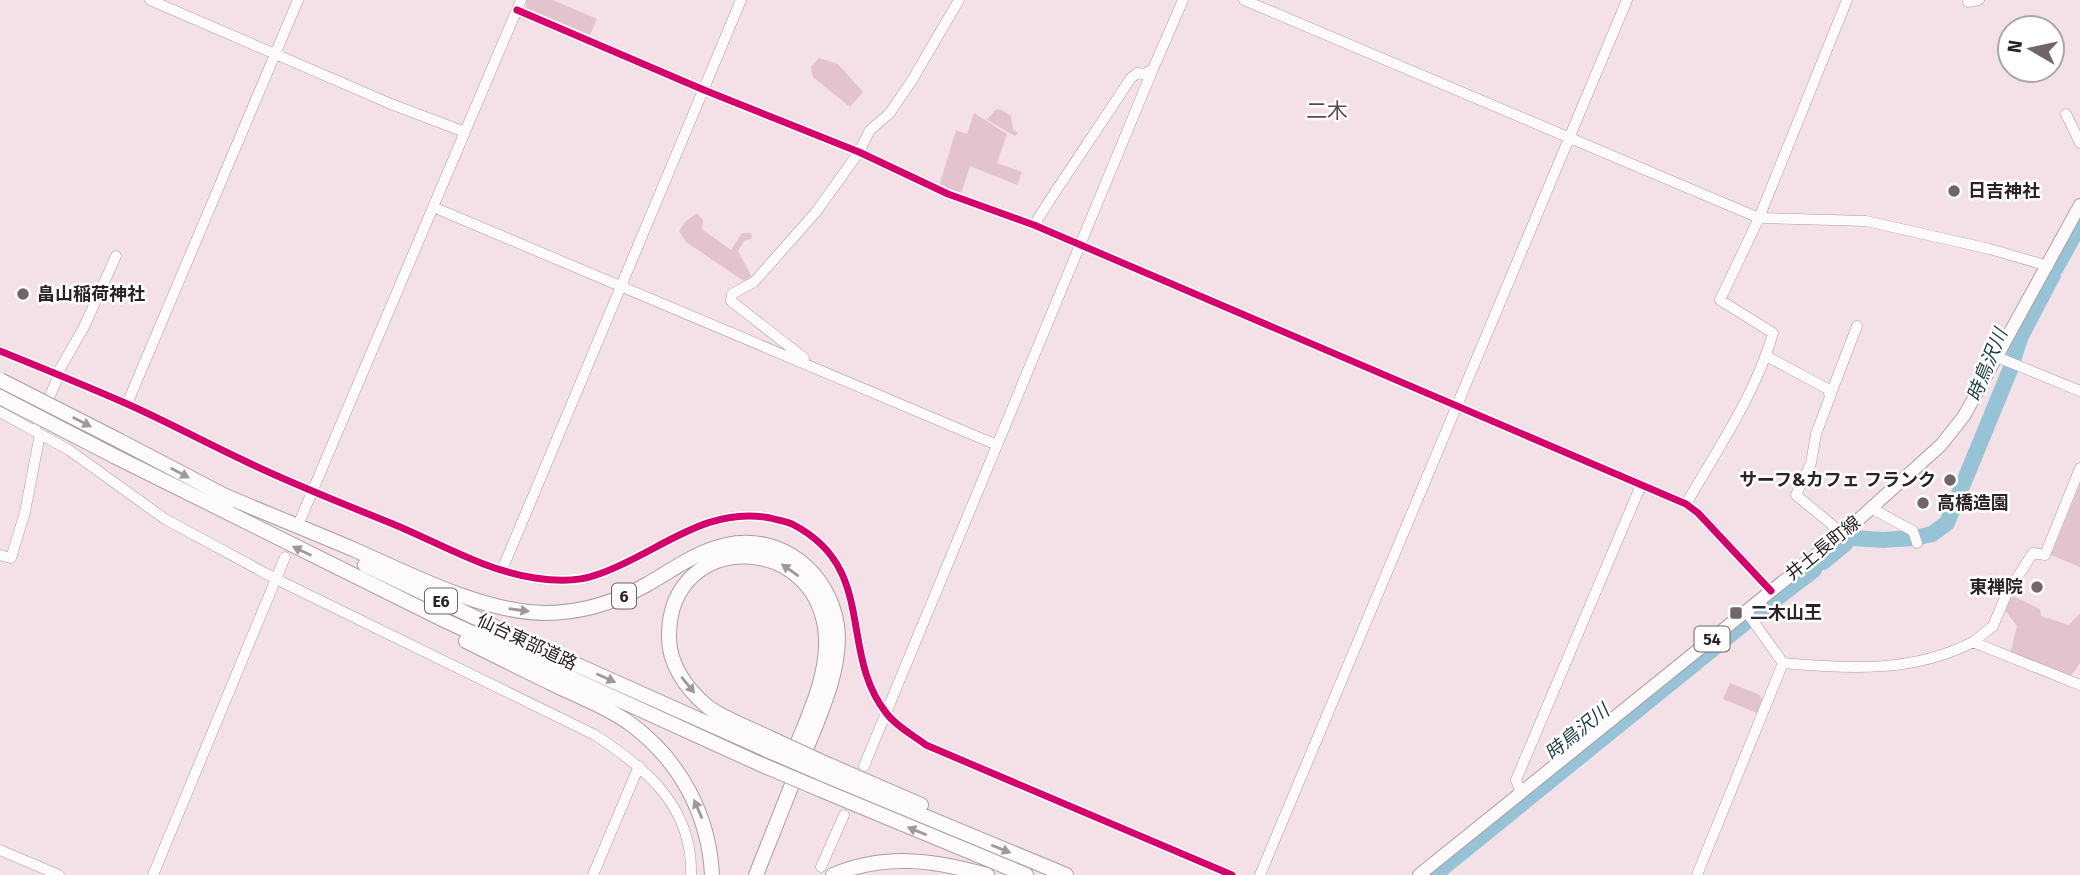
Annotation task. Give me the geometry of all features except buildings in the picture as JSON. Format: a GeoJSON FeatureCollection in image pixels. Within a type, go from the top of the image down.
{"type":"FeatureCollection","features":[{"type":"Feature","properties":{"kind":"highway","name":"仙台東部道路"},"geometry":{"type":"LineString","coordinates":[[0,380],[228,498],[537,647],[769,744],[972,837],[1066,875]]}},
{"type":"Feature","properties":{"kind":"highway","name":"仙台東部道路"},"geometry":{"type":"LineString","coordinates":[[0,397],[363,582],[506,649],[760,764],[1026,875]]}},
{"type":"Feature","properties":{"kind":"highway","name":"6"},"geometry":{"type":"LineString","coordinates":[[228,498],[450,590],[498,607],[520,611],[583,611],[643,587],[706,551],[725,545],[757,543],[786,551],[798,559],[810,569],[827,594],[837,625],[837,643],[823,707],[756,875]]}},
{"type":"Feature","properties":{"kind":"highway"},"geometry":{"type":"LineString","coordinates":[[747,875],[818,687],[826,636],[814,597],[807,585],[790,569],[766,558],[741,555],[729,557],[704,567],[685,583],[672,608],[669,648],[679,674],[707,706],[769,744]]}},
{"type":"Feature","properties":{"kind":"highway"},"geometry":{"type":"LineString","coordinates":[[363,582],[393,605],[610,711],[649,740],[673,766],[694,799],[707,836],[712,875]]}},
{"type":"Feature","properties":{"kind":"highway"},"geometry":{"type":"LineString","coordinates":[[827,871],[902,860],[941,863],[987,875]]}},
{"type":"Feature","properties":{"kind":"main road","name":"井土長町線"},"geometry":{"type":"LineString","coordinates":[[1419,875],[1841,534],[1941,445],[2006,361],[2048,266],[2080,205]]}},
{"type":"Feature","properties":{"kind":"street"},"geometry":{"type":"LineString","coordinates":[[150,0],[391,104],[465,132]]}},
{"type":"Feature","properties":{"kind":"street"},"geometry":{"type":"LineString","coordinates":[[127,404],[298,0]]}},
{"type":"Feature","properties":{"kind":"street"},"geometry":{"type":"LineString","coordinates":[[502,570],[741,0]]}},
{"type":"Feature","properties":{"kind":"street"},"geometry":{"type":"LineString","coordinates":[[804,364],[804,358],[731,301],[732,294],[754,282],[816,212],[859,152],[870,130],[889,114],[911,82],[959,0]]}},
{"type":"Feature","properties":{"kind":"street"},"geometry":{"type":"LineString","coordinates":[[864,766],[1183,0]]}},
{"type":"Feature","properties":{"kind":"street"},"geometry":{"type":"LineString","coordinates":[[1244,0],[1759,218],[1866,221],[1990,249],[2048,266]]}},
{"type":"Feature","properties":{"kind":"street"},"geometry":{"type":"LineString","coordinates":[[1260,875],[1627,0]]}},
{"type":"Feature","properties":{"kind":"street"},"geometry":{"type":"LineString","coordinates":[[1686,504],[1766,356],[1773,333],[1720,300],[1759,218],[1847,0]]}},
{"type":"Feature","properties":{"kind":"street"},"geometry":{"type":"LineString","coordinates":[[301,518],[519,5],[704,90],[859,152],[948,194],[1034,225],[1686,504],[1698,513],[1771,591]]}},
{"type":"Feature","properties":{"kind":"street"},"geometry":{"type":"LineString","coordinates":[[1034,225],[1066,172],[1130,79],[1153,69]]}},
{"type":"Feature","properties":{"kind":"street"},"geometry":{"type":"LineString","coordinates":[[2066,114],[2080,143]]}},
{"type":"Feature","properties":{"kind":"street"},"geometry":{"type":"LineString","coordinates":[[433,207],[997,445]]}},
{"type":"Feature","properties":{"kind":"street"},"geometry":{"type":"LineString","coordinates":[[0,555],[11,558],[25,512],[37,432],[58,375],[84,327],[116,256]]}},
{"type":"Feature","properties":{"kind":"street"},"geometry":{"type":"LineString","coordinates":[[1841,534],[1796,495],[1811,463],[1816,434],[1857,326]]}},
{"type":"Feature","properties":{"kind":"street"},"geometry":{"type":"LineString","coordinates":[[0,351],[127,404],[314,492],[513,575],[556,581],[596,576],[709,521],[755,515],[788,522],[822,544],[836,562],[846,582],[869,678],[885,712],[898,725],[926,745],[1232,875]]}},
{"type":"Feature","properties":{"kind":"street"},"geometry":{"type":"LineString","coordinates":[[1766,356],[1828,389],[1830,397]]}},
{"type":"Feature","properties":{"kind":"street"},"geometry":{"type":"LineString","coordinates":[[2006,361],[2080,391]]}},
{"type":"Feature","properties":{"kind":"street"},"geometry":{"type":"LineString","coordinates":[[0,412],[69,450],[165,519],[276,579],[595,735],[649,774],[668,799],[688,841],[691,875]]}},
{"type":"Feature","properties":{"kind":"street"},"geometry":{"type":"LineString","coordinates":[[1746,611],[1783,663],[1835,668],[1891,666],[1933,658],[1973,642],[1993,626],[2007,593],[2023,571],[2029,557],[2033,553],[2045,555],[2080,468]]}},
{"type":"Feature","properties":{"kind":"street"},"geometry":{"type":"LineString","coordinates":[[1521,793],[1516,780],[1641,485]]}},
{"type":"Feature","properties":{"kind":"street"},"geometry":{"type":"LineString","coordinates":[[1871,509],[1913,531],[1917,543]]}},
{"type":"Feature","properties":{"kind":"street"},"geometry":{"type":"LineString","coordinates":[[153,875],[285,557]]}},
{"type":"Feature","properties":{"kind":"street"},"geometry":{"type":"LineString","coordinates":[[1973,642],[2080,685]]}},
{"type":"Feature","properties":{"kind":"street"},"geometry":{"type":"LineString","coordinates":[[1697,875],[1783,663]]}},
{"type":"Feature","properties":{"kind":"street"},"geometry":{"type":"LineString","coordinates":[[593,875],[639,766]]}},
{"type":"Feature","properties":{"kind":"street"},"geometry":{"type":"LineString","coordinates":[[827,871],[844,815]]}},
{"type":"Feature","properties":{"kind":"street"},"geometry":{"type":"LineString","coordinates":[[0,850],[59,875]]}},
{"type":"Feature","properties":{"kind":"shaded area"},"geometry":{"type":"Polygon","coordinates":[[[527,0],[553,0],[597,19],[590,35],[526,8],[527,0]]]}},
{"type":"Feature","properties":{"kind":"shaded area"},"geometry":{"type":"Polygon","coordinates":[[[819,58],[838,64],[863,92],[850,107],[813,77],[811,67],[819,58]]]}},
{"type":"Feature","properties":{"kind":"shaded area"},"geometry":{"type":"Polygon","coordinates":[[[996,109],[1011,116],[1013,130],[1018,133],[1015,136],[987,120],[996,109]]]}},
{"type":"Feature","properties":{"kind":"shaded area"},"geometry":{"type":"Polygon","coordinates":[[[974,113],[1007,134],[997,163],[1022,172],[1017,185],[970,166],[961,194],[939,186],[956,130],[967,134],[974,113]]]}},
{"type":"Feature","properties":{"kind":"shaded area"},"geometry":{"type":"Polygon","coordinates":[[[697,213],[703,220],[702,229],[731,250],[742,233],[751,233],[752,238],[744,241],[738,251],[751,275],[747,281],[686,242],[679,231],[686,221],[697,213]]]}},
{"type":"Feature","properties":{"kind":"shaded area"},"geometry":{"type":"Polygon","coordinates":[[[2080,484],[2080,567],[2051,555],[2080,484]]]}},
{"type":"Feature","properties":{"kind":"shaded area"},"geometry":{"type":"Polygon","coordinates":[[[2013,596],[2040,609],[2041,616],[2069,625],[2080,613],[2080,663],[2070,677],[2010,654],[2017,626],[2003,608],[2013,596]]]}},
{"type":"Feature","properties":{"kind":"shaded area"},"geometry":{"type":"Polygon","coordinates":[[[1730,683],[1760,695],[1762,700],[1757,713],[1723,699],[1730,683]]]}},
{"type":"Feature","properties":{"kind":"waterway","name":"時鳥沢川"},"geometry":{"type":"LineString","coordinates":[[2056,268],[2080,224]]}},
{"type":"Feature","properties":{"kind":"waterway","name":"時鳥沢川"},"geometry":{"type":"LineString","coordinates":[[1919,537],[1932,534],[1947,523],[2010,370],[2020,338],[2053,275]]}},
{"type":"Feature","properties":{"kind":"waterway","name":"時鳥沢川"},"geometry":{"type":"LineString","coordinates":[[1852,538],[1912,538]]}},
{"type":"Feature","properties":{"kind":"waterway","name":"時鳥沢川"},"geometry":{"type":"LineString","coordinates":[[1823,562],[1845,544]]}},
{"type":"Feature","properties":{"kind":"waterway","name":"時鳥沢川"},"geometry":{"type":"LineString","coordinates":[[1759,612],[1814,570]]}},
{"type":"Feature","properties":{"kind":"waterway","name":"時鳥沢川"},"geometry":{"type":"LineString","coordinates":[[1434,875],[1746,622]]}},
{"type":"Feature","properties":{"kind":"cycle path"},"geometry":{"type":"LineString","coordinates":[[517,10],[704,90],[859,152],[948,194],[1034,225],[1686,504],[1698,513],[1771,591]]}},
{"type":"Feature","properties":{"kind":"cycle path"},"geometry":{"type":"LineString","coordinates":[[0,351],[125,403],[232,455],[481,563],[535,578],[574,580],[589,577],[618,567],[680,534],[723,519],[746,516],[770,518],[792,524],[819,542],[837,564],[847,587],[863,664],[872,690],[887,714],[900,727],[926,745],[1232,875]]}},
{"type":"Feature","properties":{"kind":"place","name":"日吉神社"},"geometry":{"type":"Point","coordinates":[1954,191]}},
{"type":"Feature","properties":{"kind":"place","name":"畠山稲荷神社"},"geometry":{"type":"Point","coordinates":[23,294]}},
{"type":"Feature","properties":{"kind":"place","name":"サーフ&カフェ フランク"},"geometry":{"type":"Point","coordinates":[1950,480]}},
{"type":"Feature","properties":{"kind":"place","name":"高橋造園"},"geometry":{"type":"Point","coordinates":[1923,503]}},
{"type":"Feature","properties":{"kind":"place","name":"東禅院"},"geometry":{"type":"Point","coordinates":[2037,587]}},
{"type":"Feature","properties":{"kind":"place","name":"二木山王"},"geometry":{"type":"Point","coordinates":[1736,613]}},
{"type":"Feature","properties":{"kind":"district","name":"二木"},"geometry":{"type":"Point","coordinates":[1327,111]}}]}
